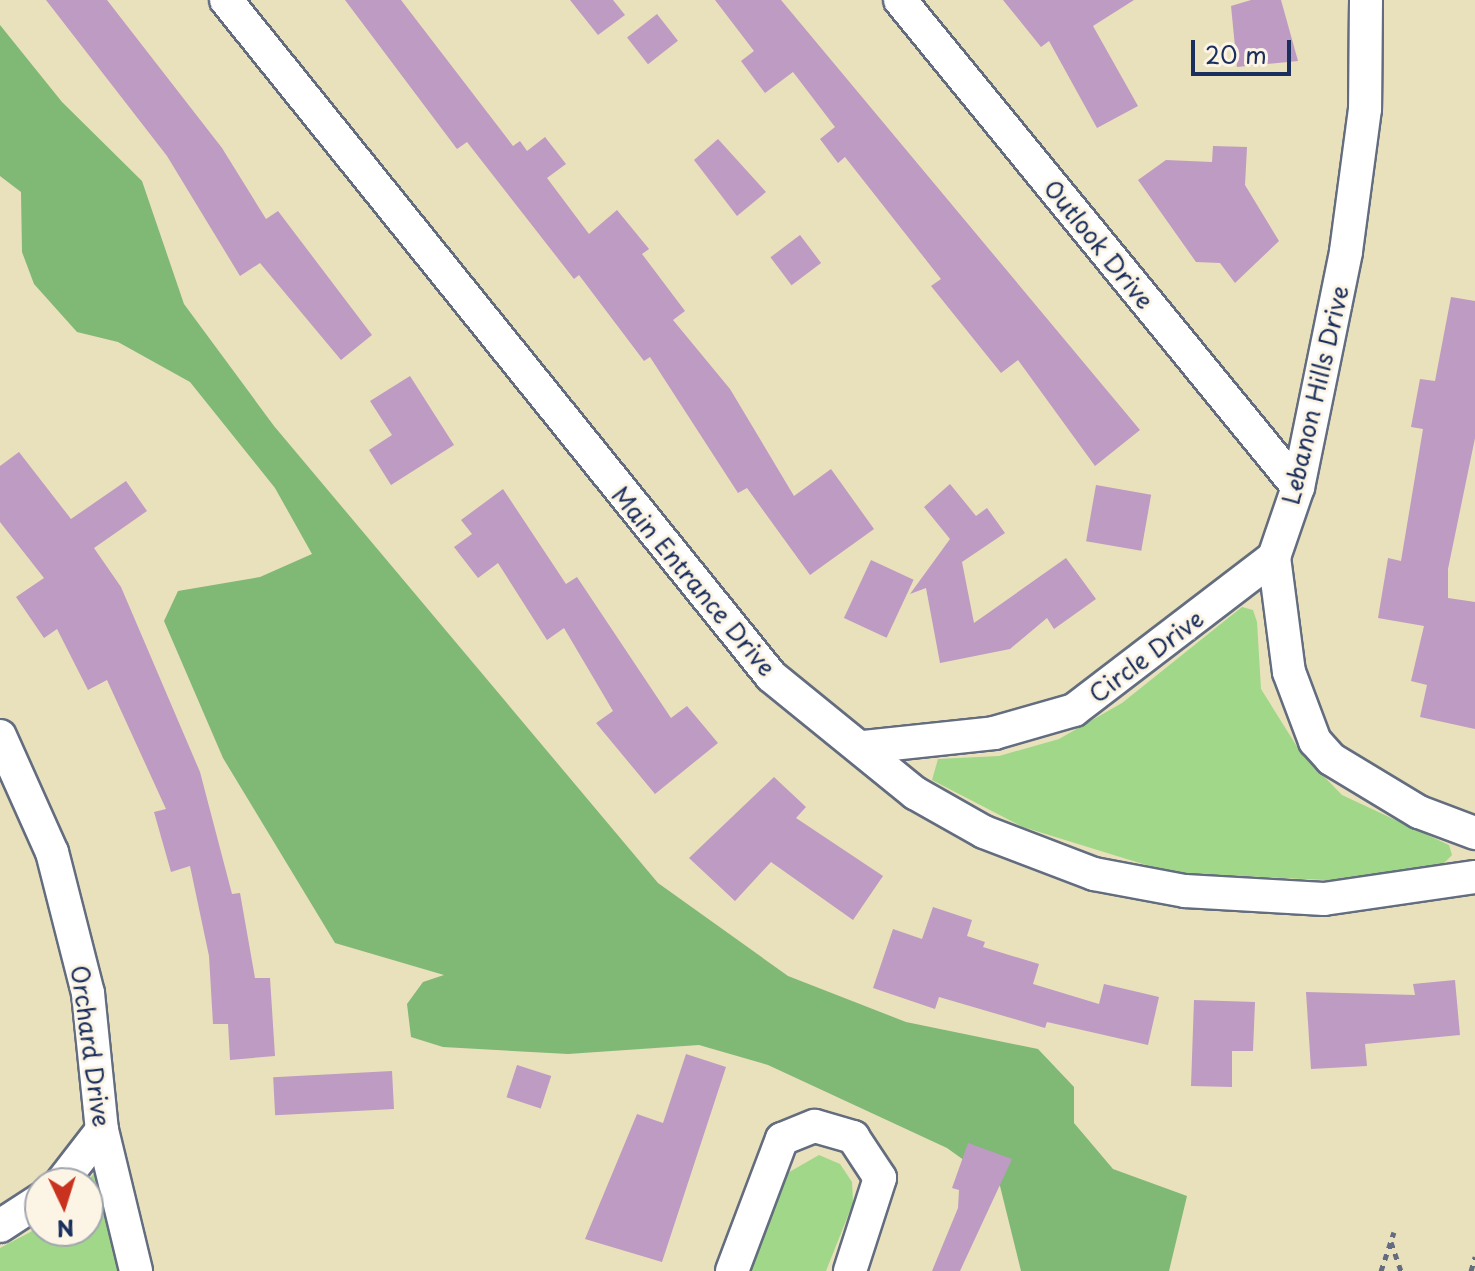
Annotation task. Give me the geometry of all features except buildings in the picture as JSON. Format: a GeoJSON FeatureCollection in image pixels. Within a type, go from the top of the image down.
{"type":"FeatureCollection","features":[{"type":"Feature","properties":{"kind":"street","name":"Main Entrance Drive"},"geometry":{"type":"LineString","coordinates":[[226,0],[771,676],[864,747],[915,793],[984,832],[1094,874],[1185,891],[1324,899],[1475,877]]}},
{"type":"Feature","properties":{"kind":"street","name":"Outlook Drive"},"geometry":{"type":"LineString","coordinates":[[900,0],[1298,487]]}},
{"type":"Feature","properties":{"kind":"street","name":"Lebanon Hills Drive"},"geometry":{"type":"LineString","coordinates":[[1366,0],[1365,109],[1348,238],[1298,487],[1274,557],[1289,672],[1315,741],[1331,759],[1419,812],[1475,833]]}},
{"type":"Feature","properties":{"kind":"street","name":"Circle Drive"},"geometry":{"type":"LineString","coordinates":[[864,747],[994,733],[1074,710],[1274,557]]}},
{"type":"Feature","properties":{"kind":"street","name":"Orchard Drive"},"geometry":{"type":"LineString","coordinates":[[0,736],[52,852],[88,993],[102,1130],[136,1271]]}},
{"type":"Feature","properties":{"kind":"street"},"geometry":{"type":"LineString","coordinates":[[732,1271],[782,1139],[815,1126],[853,1137],[880,1178],[850,1271]]}},
{"type":"Feature","properties":{"kind":"street"},"geometry":{"type":"LineString","coordinates":[[73,1167],[102,1130]]}},
{"type":"Feature","properties":{"kind":"street"},"geometry":{"type":"LineString","coordinates":[[0,1226],[24,1210]]}},
{"type":"Feature","properties":{"kind":"path"},"geometry":{"type":"LineString","coordinates":[[1381,1271],[1394,1232]]}},
{"type":"Feature","properties":{"kind":"path"},"geometry":{"type":"LineString","coordinates":[[1391,1241],[1401,1271]]}},
{"type":"Feature","properties":{"kind":"path"},"geometry":{"type":"LineString","coordinates":[[1471,1271],[1475,1257]]}},
{"type":"Feature","properties":{"kind":"green space"},"geometry":{"type":"Polygon","coordinates":[[[0,25],[62,102],[142,181],[184,304],[274,426],[658,883],[788,976],[906,1022],[1038,1049],[1074,1087],[1074,1123],[1113,1169],[1187,1196],[1169,1271],[1021,1271],[1000,1186],[947,1148],[768,1065],[699,1045],[568,1054],[443,1047],[411,1037],[407,1004],[423,982],[444,975],[335,943],[223,758],[164,621],[178,591],[260,577],[312,554],[275,488],[190,382],[118,342],[77,332],[34,284],[22,252],[21,192],[0,176],[0,25]]]}},
{"type":"Feature","properties":{"kind":"green space"},"geometry":{"type":"Polygon","coordinates":[[[1242,607],[1253,610],[1257,622],[1261,689],[1301,753],[1342,795],[1449,845],[1452,855],[1441,866],[1348,881],[1172,873],[1023,827],[932,780],[938,759],[999,756],[1059,739],[1122,703],[1242,607]]]}},
{"type":"Feature","properties":{"kind":"green space"},"geometry":{"type":"Polygon","coordinates":[[[819,1155],[840,1164],[852,1182],[853,1203],[826,1271],[747,1271],[784,1175],[819,1155]]]}},
{"type":"Feature","properties":{"kind":"green space"},"geometry":{"type":"Polygon","coordinates":[[[104,1204],[118,1271],[0,1271],[0,1248],[24,1235],[24,1247],[104,1247],[104,1204]]]}}]}
